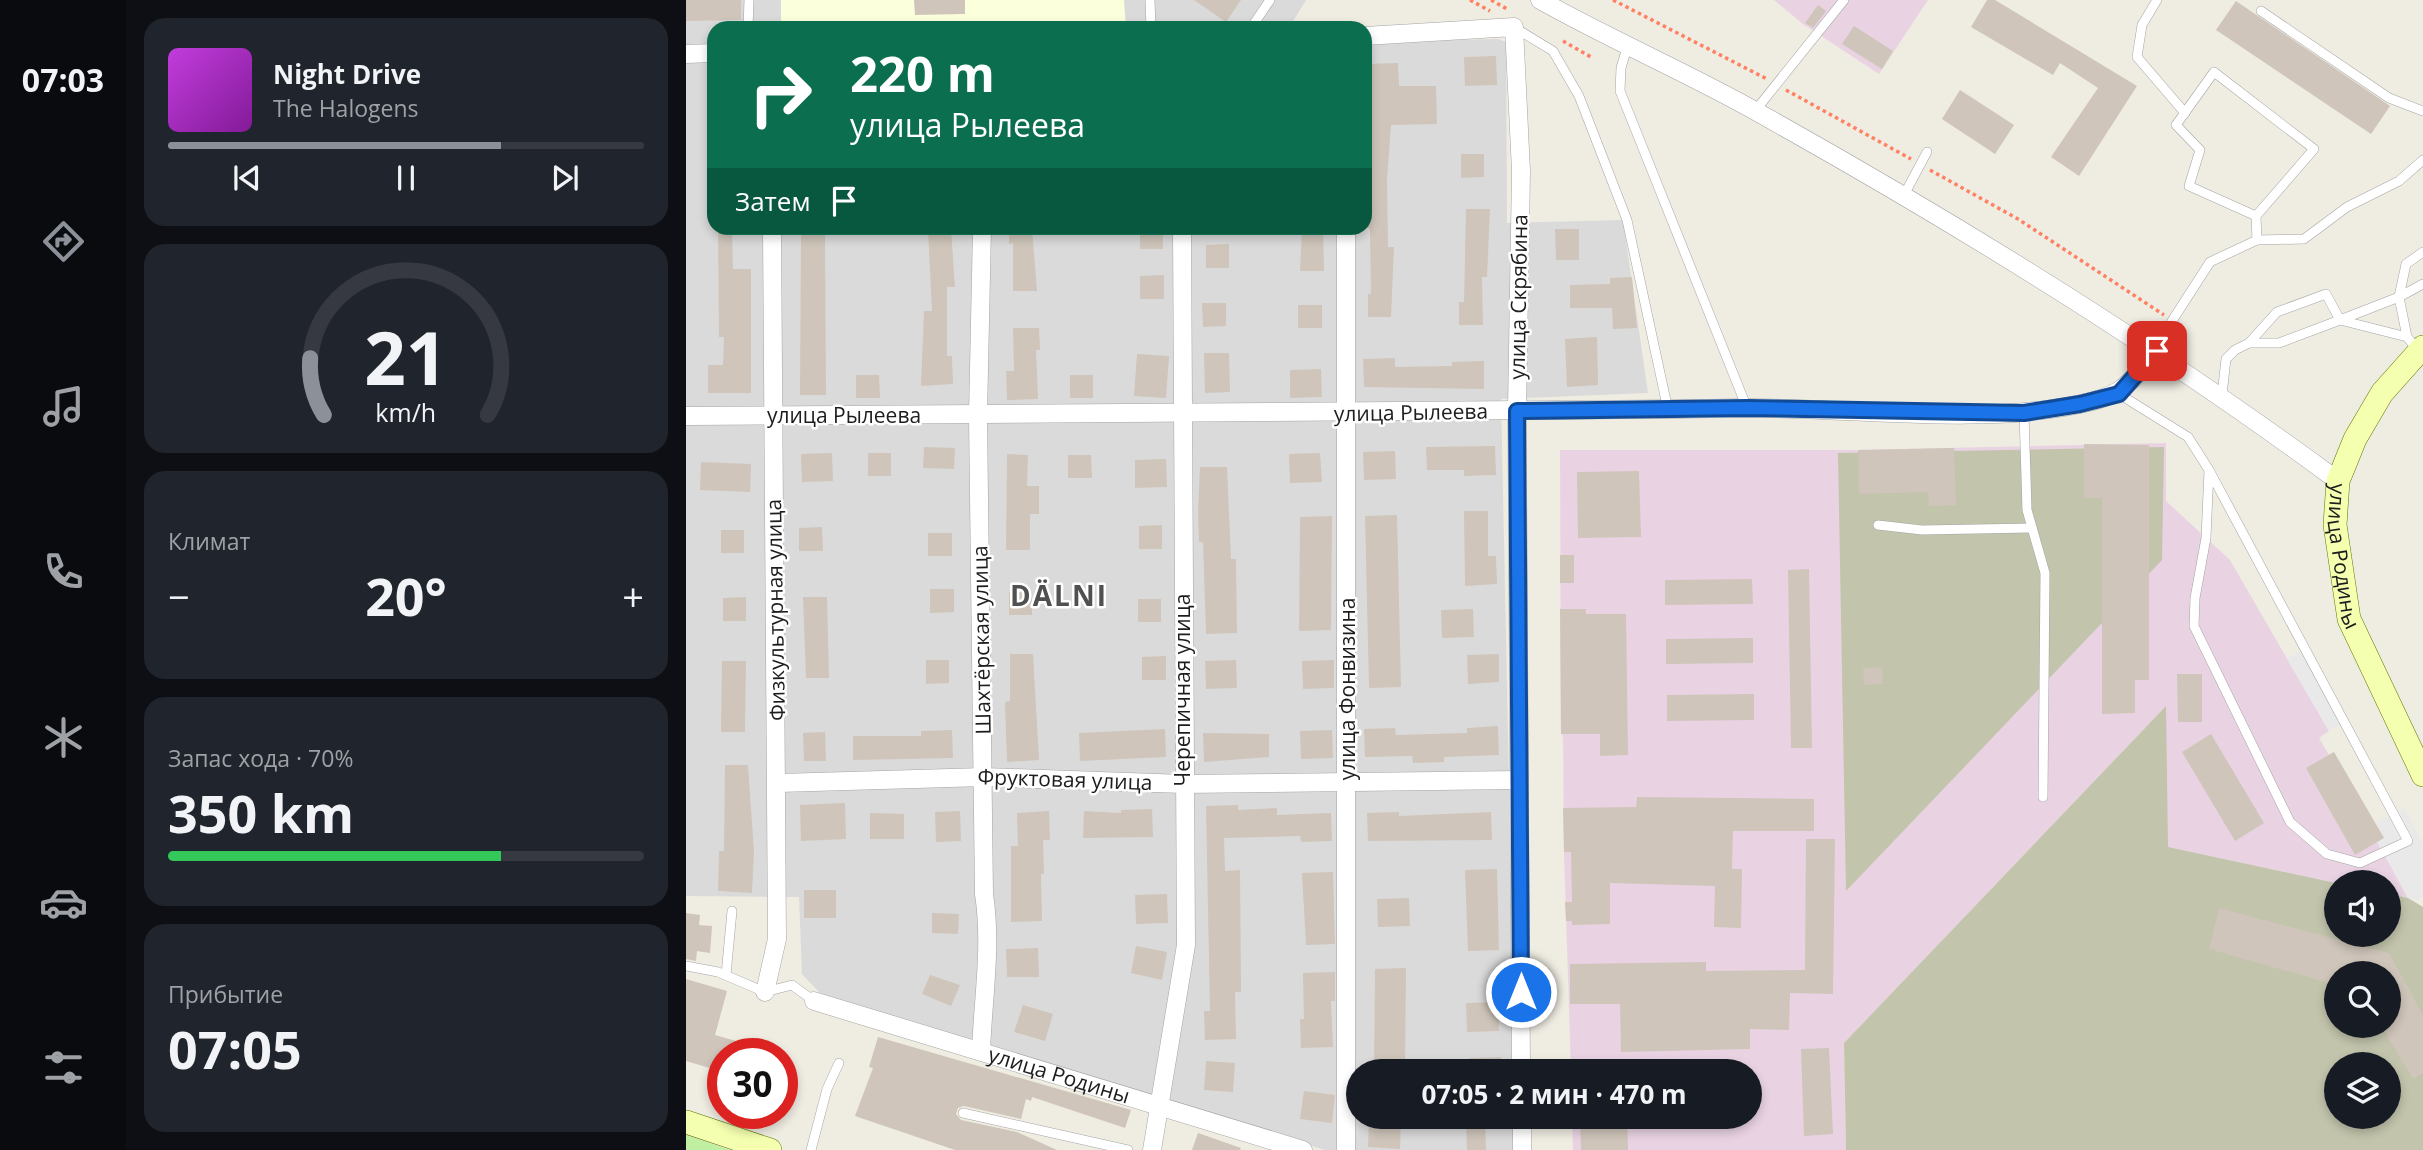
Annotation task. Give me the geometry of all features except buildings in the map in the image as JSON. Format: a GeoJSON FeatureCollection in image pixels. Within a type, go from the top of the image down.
{"type":"FeatureCollection","features":[{"type":"Feature","properties":{"kind":"street"},"geometry":{"type":"LineString","coordinates":[[1544,1],[1755,111],[1904,195],[2157,351],[2339,481]]}},
{"type":"Feature","properties":{"kind":"street"},"geometry":{"type":"LineString","coordinates":[[1372,36],[1514,27]]}},
{"type":"Feature","properties":{"kind":"street","name":"улица Скрябина"},"geometry":{"type":"LineString","coordinates":[[1514,27],[1521,171],[1517,411],[1521,1059]]}},
{"type":"Feature","properties":{"kind":"street"},"geometry":{"type":"LineString","coordinates":[[686,54],[707,53]]}},
{"type":"Feature","properties":{"kind":"street","name":"Физкультурная улица"},"geometry":{"type":"LineString","coordinates":[[765,992],[778,939],[779,783],[772,235]]}},
{"type":"Feature","properties":{"kind":"street","name":"Шахтёрская улица"},"geometry":{"type":"LineString","coordinates":[[981,1051],[983,993],[990,931],[984,894],[985,777],[978,416],[982,235]]}},
{"type":"Feature","properties":{"kind":"street","name":"Черепичная улица"},"geometry":{"type":"LineString","coordinates":[[1152,1150],[1186,945],[1182,235]]}},
{"type":"Feature","properties":{"kind":"street","name":"улица Фонвизина"},"geometry":{"type":"LineString","coordinates":[[1346,235],[1346,1150]]}},
{"type":"Feature","properties":{"kind":"street","name":"улица Родины"},"geometry":{"type":"LineString","coordinates":[[2416,345],[2382,393],[2355,439],[2339,481],[2335,526],[2349,619],[2423,775]]}},
{"type":"Feature","properties":{"kind":"street"},"geometry":{"type":"LineString","coordinates":[[2119,394],[2157,351]]}},
{"type":"Feature","properties":{"kind":"street","name":"улица Рылеева"},"geometry":{"type":"LineString","coordinates":[[686,416],[1181,416],[1747,408],[2024,413],[2080,404],[2119,394]]}},
{"type":"Feature","properties":{"kind":"street","name":"Фруктовая улица"},"geometry":{"type":"LineString","coordinates":[[779,783],[985,777],[1184,784],[1520,780]]}},
{"type":"Feature","properties":{"kind":"street","name":"улица Родины"},"geometry":{"type":"LineString","coordinates":[[814,1001],[1160,1104],[1303,1150]]}},
{"type":"Feature","properties":{"kind":"street"},"geometry":{"type":"LineString","coordinates":[[686,1122],[770,1150]]}},
{"type":"Feature","properties":{"kind":"street"},"geometry":{"type":"LineString","coordinates":[[1522,1129],[1522,1150]]}},
{"type":"Feature","properties":{"kind":"lane"},"geometry":{"type":"LineString","coordinates":[[748,21],[749,0]]}},
{"type":"Feature","properties":{"kind":"lane"},"geometry":{"type":"LineString","coordinates":[[1150,0],[1151,21]]}},
{"type":"Feature","properties":{"kind":"lane"},"geometry":{"type":"LineString","coordinates":[[1256,21],[1270,0]]}},
{"type":"Feature","properties":{"kind":"lane"},"geometry":{"type":"LineString","coordinates":[[1755,111],[1774,83],[1844,0]]}},
{"type":"Feature","properties":{"kind":"lane"},"geometry":{"type":"LineString","coordinates":[[2157,0],[2142,25],[2137,57],[2185,113]]}},
{"type":"Feature","properties":{"kind":"lane"},"geometry":{"type":"LineString","coordinates":[[2261,11],[2389,99],[2423,111]]}},
{"type":"Feature","properties":{"kind":"lane"},"geometry":{"type":"LineString","coordinates":[[1514,27],[1553,51],[1579,96],[1627,220],[1668,411]]}},
{"type":"Feature","properties":{"kind":"lane"},"geometry":{"type":"LineString","coordinates":[[1628,44],[1621,68],[1620,91],[1747,408]]}},
{"type":"Feature","properties":{"kind":"lane"},"geometry":{"type":"LineString","coordinates":[[2256,216],[2189,186],[2200,150],[2176,125],[2214,72],[2314,149],[2256,216],[2257,240]]}},
{"type":"Feature","properties":{"kind":"lane"},"geometry":{"type":"LineString","coordinates":[[1904,195],[1927,152]]}},
{"type":"Feature","properties":{"kind":"lane"},"geometry":{"type":"LineString","coordinates":[[2157,351],[2172,321],[2210,262],[2257,240],[2304,239],[2347,207],[2399,181],[2423,160]]}},
{"type":"Feature","properties":{"kind":"lane"},"geometry":{"type":"LineString","coordinates":[[2416,345],[2399,297],[2406,264],[2423,251]]}},
{"type":"Feature","properties":{"kind":"lane"},"geometry":{"type":"LineString","coordinates":[[2249,343],[2278,344],[2399,297],[2423,284]]}},
{"type":"Feature","properties":{"kind":"lane"},"geometry":{"type":"LineString","coordinates":[[2222,395],[2226,359],[2249,343],[2277,312],[2326,294],[2340,320],[2416,345]]}},
{"type":"Feature","properties":{"kind":"lane"},"geometry":{"type":"LineString","coordinates":[[2119,394],[2188,437],[2209,470],[2408,841],[2384,854],[2360,863],[2327,854],[2290,822],[2194,626],[2194,598],[2206,538],[2209,470]]}},
{"type":"Feature","properties":{"kind":"lane"},"geometry":{"type":"LineString","coordinates":[[2024,413],[2027,510],[2045,573],[2043,797]]}},
{"type":"Feature","properties":{"kind":"lane"},"geometry":{"type":"LineString","coordinates":[[1878,525],[1922,530],[2032,528]]}},
{"type":"Feature","properties":{"kind":"lane"},"geometry":{"type":"LineString","coordinates":[[726,975],[732,911]]}},
{"type":"Feature","properties":{"kind":"lane"},"geometry":{"type":"LineString","coordinates":[[686,966],[726,975],[765,992],[792,985],[814,1001]]}},
{"type":"Feature","properties":{"kind":"lane"},"geometry":{"type":"LineString","coordinates":[[811,1150],[827,1089],[839,1063]]}},
{"type":"Feature","properties":{"kind":"lane"},"geometry":{"type":"LineString","coordinates":[[963,1113],[1128,1150]]}},
{"type":"Feature","properties":{"kind":"path"},"geometry":{"type":"LineString","coordinates":[[1613,0],[1774,83],[2018,219],[2172,321]]}},
{"type":"Feature","properties":{"kind":"shaded area"},"geometry":{"type":"Polygon","coordinates":[[[686,0],[1306,0],[1293,21],[707,21],[707,49],[686,50],[686,0]]]}},
{"type":"Feature","properties":{"kind":"shaded area"},"geometry":{"type":"Polygon","coordinates":[[[781,0],[1124,0],[1126,21],[781,21],[781,0]]]}},
{"type":"Feature","properties":{"kind":"shaded area"},"geometry":{"type":"Polygon","coordinates":[[[1774,0],[1928,0],[1879,74],[1803,24],[1774,0]]]}},
{"type":"Feature","properties":{"kind":"shaded area"},"geometry":{"type":"Polygon","coordinates":[[[1498,39],[1506,42],[1507,223],[1623,220],[1648,393],[1501,399],[1515,1059],[1346,1059],[1346,1129],[1516,1129],[1515,1150],[1325,1150],[820,993],[802,974],[799,897],[686,896],[686,62],[707,61],[707,235],[1372,235],[1372,42],[1498,39]]]}},
{"type":"Feature","properties":{"kind":"shaded area"},"geometry":{"type":"Polygon","coordinates":[[[2166,443],[2166,501],[2230,560],[2329,731],[2319,738],[2329,755],[2334,752],[2394,870],[2324,870],[2324,880],[2167,847],[2165,707],[1844,1043],[1846,1150],[1573,1150],[1572,1129],[1762,1129],[1762,1059],[1571,1059],[1561,734],[1560,450],[1858,450],[2166,443]]]}},
{"type":"Feature","properties":{"kind":"shaded area"},"geometry":{"type":"Polygon","coordinates":[[[2164,447],[2162,560],[1846,891],[1838,453],[2164,447]]]}},
{"type":"Feature","properties":{"kind":"shaded area"},"geometry":{"type":"Polygon","coordinates":[[[2302,650],[2344,722],[2329,731],[2287,659],[2302,650]]]}},
{"type":"Feature","properties":{"kind":"shaded area"},"geometry":{"type":"Polygon","coordinates":[[[2166,706],[2168,847],[2324,880],[2324,947],[2401,947],[2401,897],[2423,907],[2423,1150],[1846,1150],[1844,1043],[2166,706]]]}},
{"type":"Feature","properties":{"kind":"shaded area"},"geometry":{"type":"Polygon","coordinates":[[[2404,808],[2423,844],[2423,897],[2418,900],[2408,898],[2401,885],[2401,870],[2392,870],[2377,842],[2375,824],[2404,808]]]}},
{"type":"Feature","properties":{"kind":"shaded area"},"geometry":{"type":"Polygon","coordinates":[[[2401,884],[2408,898],[2401,897],[2401,884]]]}},
{"type":"Feature","properties":{"kind":"green space"},"geometry":{"type":"Polygon","coordinates":[[[686,1135],[730,1150],[686,1150],[686,1135]]]}},
{"type":"Feature","properties":{"kind":"district","name":"DÄLNI"},"geometry":{"type":"Point","coordinates":[1059,596]}},
{"type":"Feature","properties":{"kind":"route"},"geometry":{"type":"LineString","coordinates":[[1521,992],[1517,411],[1747,408],[2024,413],[2080,404],[2119,394],[2157,351]]}}]}
